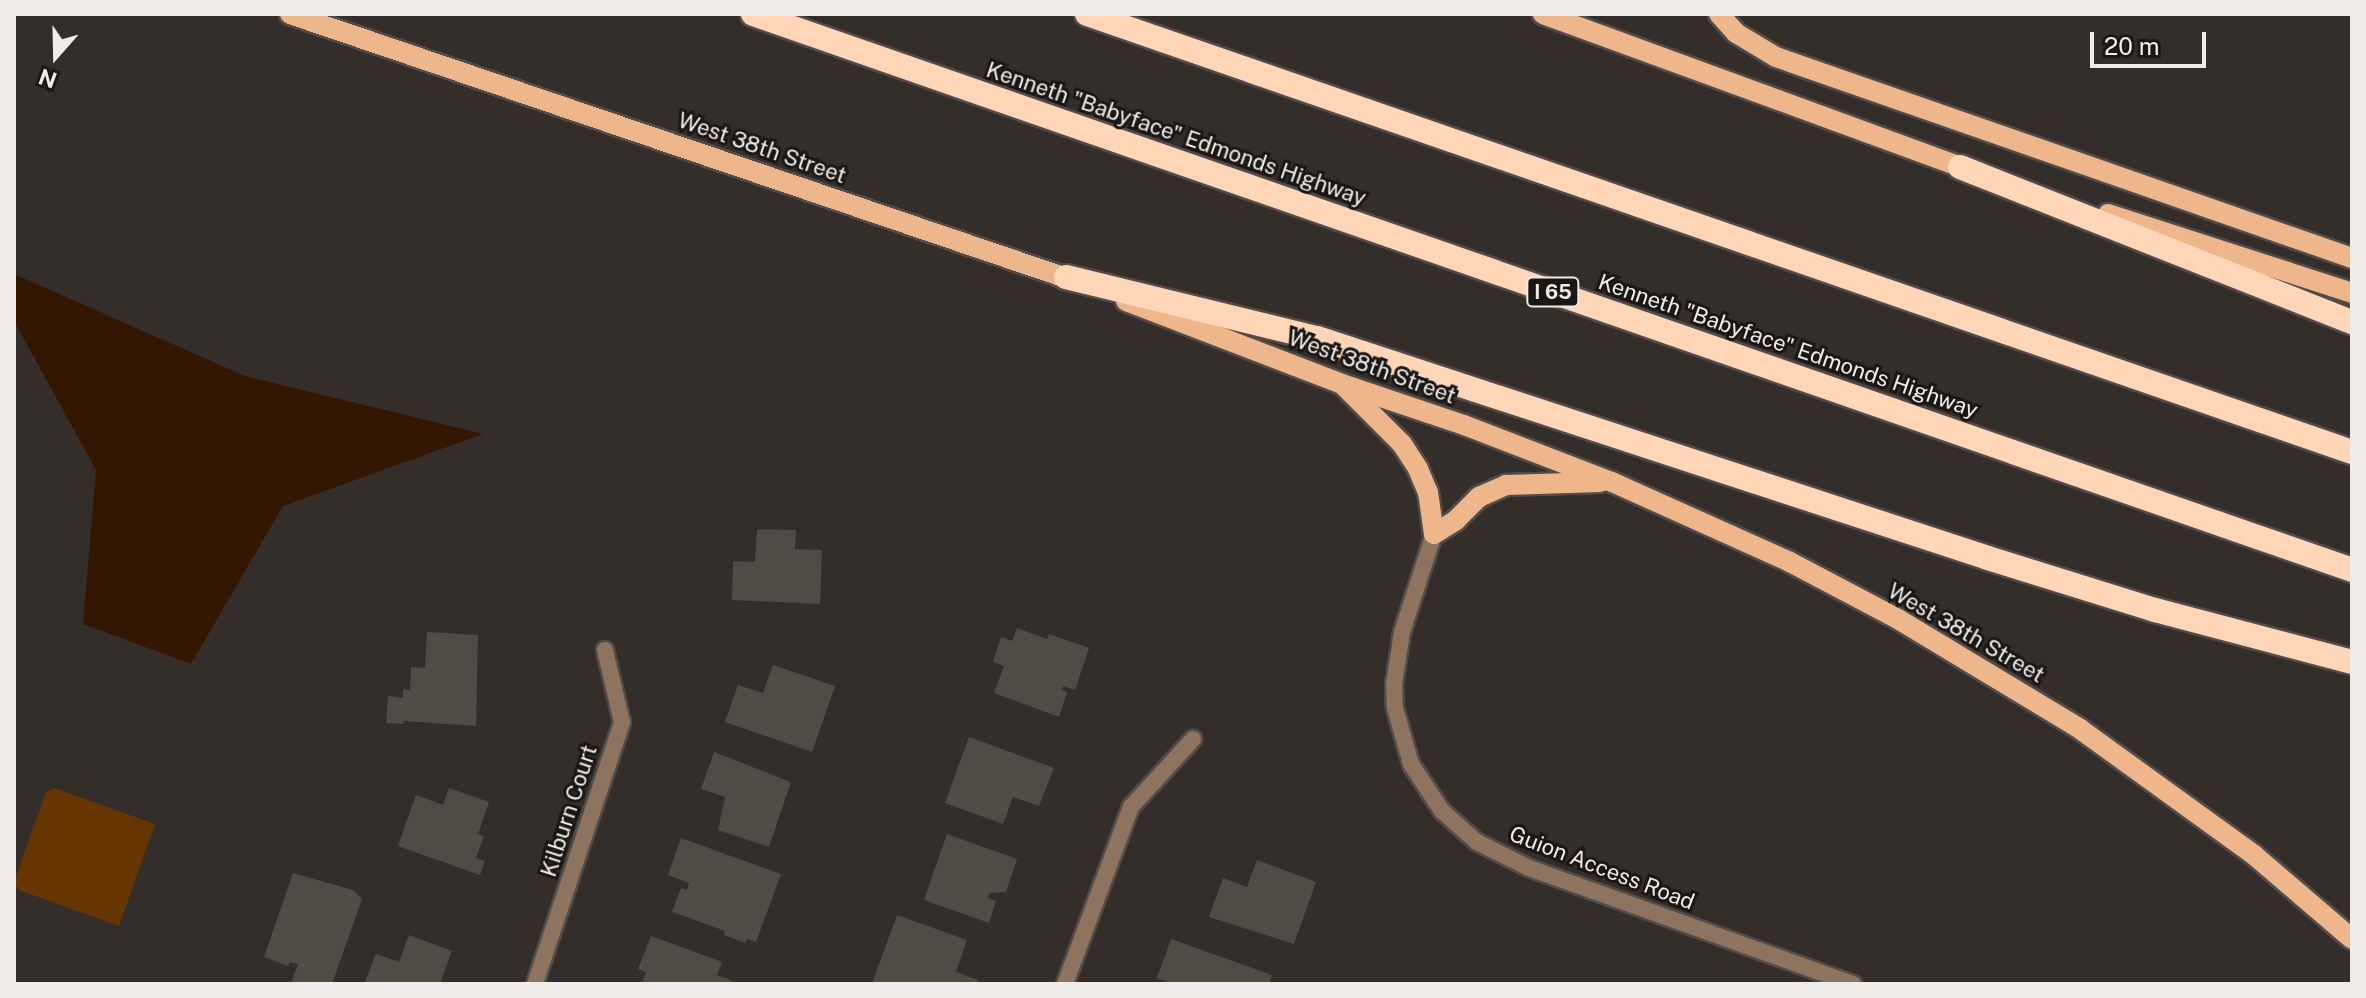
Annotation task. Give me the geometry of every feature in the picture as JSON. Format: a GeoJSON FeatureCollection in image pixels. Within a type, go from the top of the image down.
{"type":"FeatureCollection","features":[{"type":"Feature","properties":{"kind":"highway","name":"Kenneth \"Babyface\" Edmonds Highway"},"geometry":{"type":"LineString","coordinates":[[753,14],[2352,570]]}},
{"type":"Feature","properties":{"kind":"highway"},"geometry":{"type":"LineString","coordinates":[[1087,14],[2352,452]]}},
{"type":"Feature","properties":{"kind":"highway"},"geometry":{"type":"LineString","coordinates":[[1960,167],[2352,322]]}},
{"type":"Feature","properties":{"kind":"highway"},"geometry":{"type":"LineString","coordinates":[[1066,277],[1317,338],[1988,558],[2155,610],[2352,662]]}},
{"type":"Feature","properties":{"kind":"main road","name":"West 38th Street"},"geometry":{"type":"LineString","coordinates":[[290,14],[1066,277],[1342,384],[1464,425],[1612,482],[1790,562],[2014,687],[2193,809],[2352,939]]}},
{"type":"Feature","properties":{"kind":"main road"},"geometry":{"type":"LineString","coordinates":[[1543,14],[1960,167],[2352,293]]}},
{"type":"Feature","properties":{"kind":"main road"},"geometry":{"type":"LineString","coordinates":[[1719,14],[1736,33],[1776,57],[2352,258]]}},
{"type":"Feature","properties":{"kind":"main road"},"geometry":{"type":"LineString","coordinates":[[1342,384],[1414,461],[1428,492],[1434,534],[1456,520],[1479,497],[1506,485],[1612,482]]}},
{"type":"Feature","properties":{"kind":"street","name":"Guion Access Road"},"geometry":{"type":"LineString","coordinates":[[1434,534],[1402,632],[1394,684],[1399,728],[1411,764],[1442,811],[1477,842],[1529,868],[1853,984]]}},
{"type":"Feature","properties":{"kind":"street","name":"Kilburn Court"},"geometry":{"type":"LineString","coordinates":[[535,984],[622,722],[605,650]]}},
{"type":"Feature","properties":{"kind":"street"},"geometry":{"type":"LineString","coordinates":[[1065,984],[1131,807],[1193,739]]}},
{"type":"Feature","properties":{"kind":"shaded area"},"geometry":{"type":"Polygon","coordinates":[[[14,274],[245,376],[483,434],[283,506],[191,664],[83,624],[96,470],[14,321],[14,274]]]}},
{"type":"Feature","properties":{"kind":"shaded area"},"geometry":{"type":"Polygon","coordinates":[[[54,788],[155,824],[119,926],[19,890],[14,882],[46,792],[54,788]]]}},
{"type":"Feature","properties":{"kind":"building"},"geometry":{"type":"Polygon","coordinates":[[[757,529],[796,530],[795,549],[822,550],[820,604],[732,600],[733,561],[755,562],[757,529]]]}},
{"type":"Feature","properties":{"kind":"building"},"geometry":{"type":"Polygon","coordinates":[[[1017,628],[1047,639],[1049,634],[1089,648],[1075,690],[1063,686],[1062,690],[1067,692],[1059,717],[994,693],[1004,666],[993,662],[1001,637],[1012,641],[1017,628]]]}},
{"type":"Feature","properties":{"kind":"building"},"geometry":{"type":"Polygon","coordinates":[[[427,632],[478,635],[476,726],[404,721],[403,724],[386,723],[388,696],[403,698],[403,689],[410,690],[411,667],[425,668],[427,632]]]}},
{"type":"Feature","properties":{"kind":"building"},"geometry":{"type":"Polygon","coordinates":[[[773,665],[835,686],[812,752],[725,722],[738,685],[763,693],[773,665]]]}},
{"type":"Feature","properties":{"kind":"building"},"geometry":{"type":"Polygon","coordinates":[[[969,737],[1054,768],[1039,806],[1013,797],[1003,824],[945,803],[969,737]]]}},
{"type":"Feature","properties":{"kind":"building"},"geometry":{"type":"Polygon","coordinates":[[[714,752],[791,782],[769,847],[718,830],[725,797],[701,789],[714,752]]]}},
{"type":"Feature","properties":{"kind":"building"},"geometry":{"type":"Polygon","coordinates":[[[449,788],[489,802],[478,834],[484,836],[476,858],[485,861],[480,875],[398,846],[416,795],[443,805],[449,788]]]}},
{"type":"Feature","properties":{"kind":"building"},"geometry":{"type":"Polygon","coordinates":[[[947,834],[1017,859],[1006,892],[990,893],[988,898],[996,901],[989,923],[924,900],[947,834]]]}},
{"type":"Feature","properties":{"kind":"building"},"geometry":{"type":"Polygon","coordinates":[[[681,838],[781,874],[756,942],[747,939],[745,943],[724,935],[725,931],[672,912],[681,888],[687,890],[689,883],[668,875],[681,838]]]}},
{"type":"Feature","properties":{"kind":"building"},"geometry":{"type":"Polygon","coordinates":[[[1257,860],[1316,882],[1294,944],[1209,917],[1223,878],[1247,887],[1257,860]]]}},
{"type":"Feature","properties":{"kind":"building"},"geometry":{"type":"Polygon","coordinates":[[[293,873],[353,890],[362,899],[332,984],[291,984],[298,964],[290,962],[288,966],[264,957],[293,873]]]}},
{"type":"Feature","properties":{"kind":"building"},"geometry":{"type":"Polygon","coordinates":[[[897,915],[967,940],[956,972],[978,980],[976,984],[872,984],[897,915]]]}},
{"type":"Feature","properties":{"kind":"building"},"geometry":{"type":"Polygon","coordinates":[[[409,935],[452,951],[440,984],[364,984],[376,954],[399,962],[409,935]]]}},
{"type":"Feature","properties":{"kind":"building"},"geometry":{"type":"Polygon","coordinates":[[[651,936],[722,962],[717,975],[731,980],[730,984],[642,984],[646,972],[638,969],[651,936]]]}},
{"type":"Feature","properties":{"kind":"building"},"geometry":{"type":"Polygon","coordinates":[[[1171,939],[1272,975],[1269,984],[1174,984],[1157,978],[1171,939]]]}}]}
